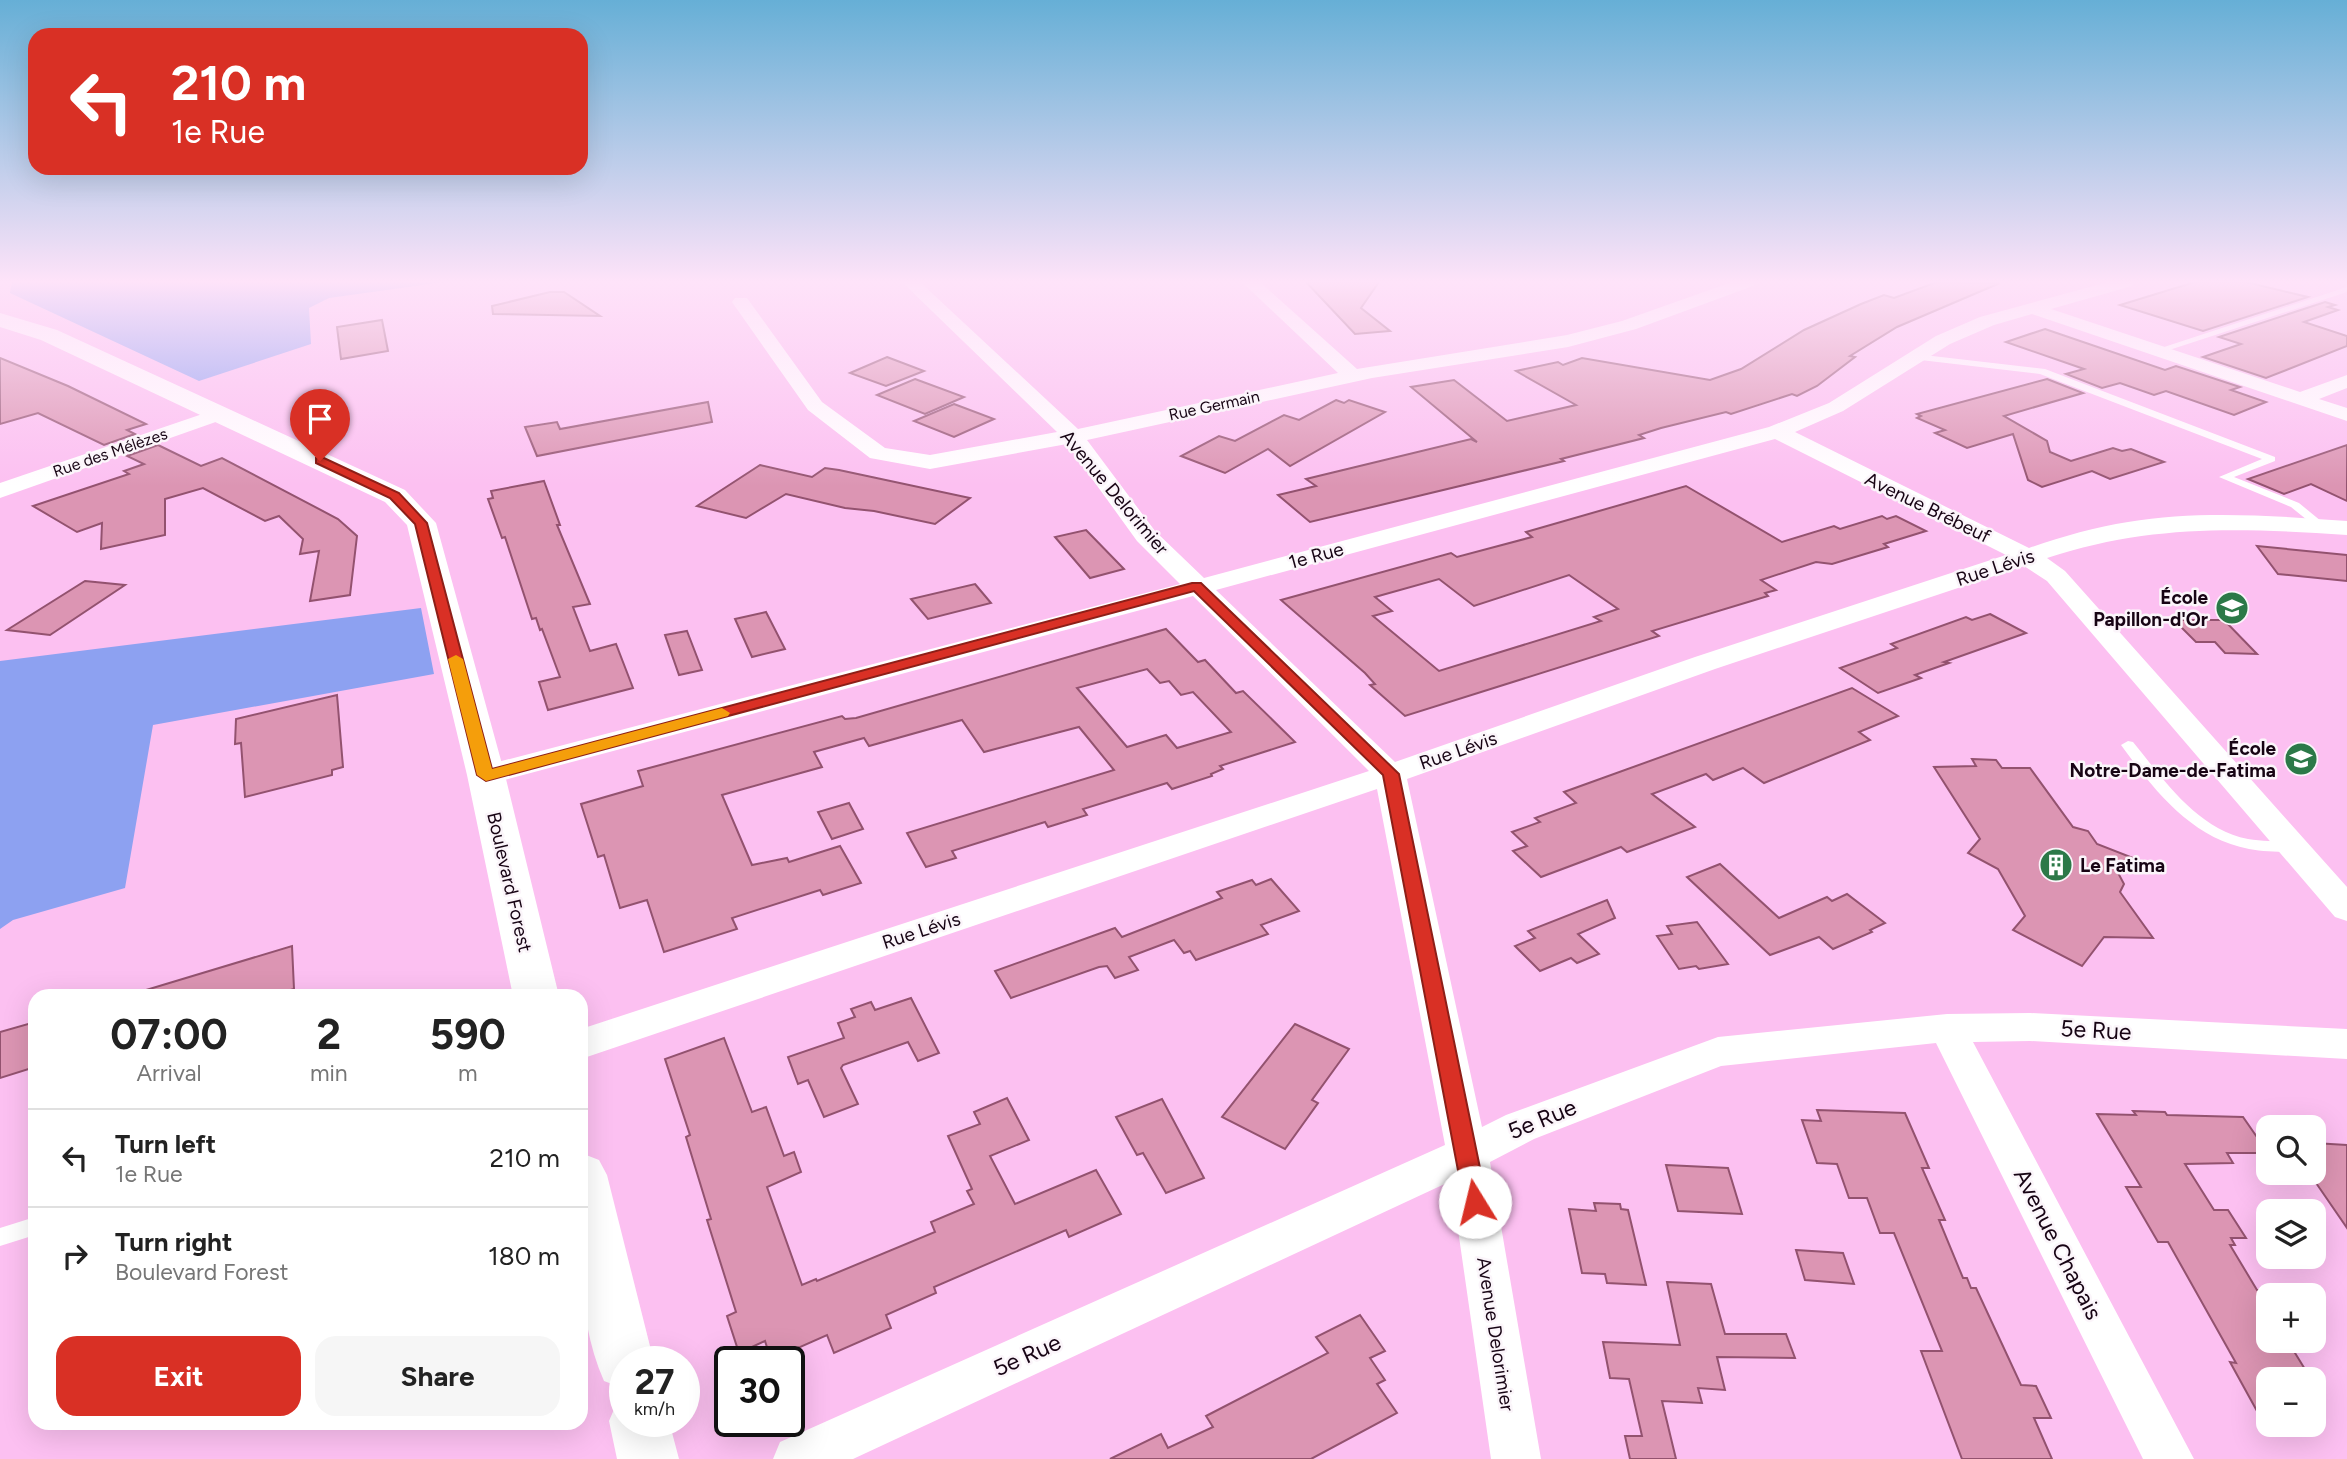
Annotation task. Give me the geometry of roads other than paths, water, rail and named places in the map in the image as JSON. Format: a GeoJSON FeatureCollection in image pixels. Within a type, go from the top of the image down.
{"type":"FeatureCollection","features":[{"type":"Feature","properties":{"kind":"street","name":"Boulevard Forest"},"geometry":{"type":"LineString","coordinates":[[82,350],[395,496],[421,523],[486,775],[534,989]]}},
{"type":"Feature","properties":{"kind":"street","name":"Rue Germain"},"geometry":{"type":"LineString","coordinates":[[775,350],[815,406],[877,453],[930,462],[1073,436],[1353,376],[1512,350]]}},
{"type":"Feature","properties":{"kind":"street","name":"Avenue Delorimier"},"geometry":{"type":"LineString","coordinates":[[982,350],[1073,436],[1146,536],[1391,774],[1467,1151],[1516,1459]]}},
{"type":"Feature","properties":{"kind":"street"},"geometry":{"type":"LineString","coordinates":[[1325,350],[1353,376]]}},
{"type":"Feature","properties":{"kind":"street","name":"1e Rue"},"geometry":{"type":"LineString","coordinates":[[486,775],[1777,432],[1836,407],[1928,350]]}},
{"type":"Feature","properties":{"kind":"street"},"geometry":{"type":"LineString","coordinates":[[2157,351],[2347,415]]}},
{"type":"Feature","properties":{"kind":"street"},"geometry":{"type":"LineString","coordinates":[[2300,399],[2347,381]]}},
{"type":"Feature","properties":{"kind":"street","name":"Rue des Mélèzes"},"geometry":{"type":"LineString","coordinates":[[0,491],[220,414]]}},
{"type":"Feature","properties":{"kind":"street","name":"Avenue Brébeuf"},"geometry":{"type":"LineString","coordinates":[[1777,432],[2027,556],[2056,576],[2347,909]]}},
{"type":"Feature","properties":{"kind":"street","name":"Rue Lévis"},"geometry":{"type":"LineString","coordinates":[[588,1042],[1391,774],[1705,663],[2027,556],[2141,527],[2254,522],[2334,527]]}},
{"type":"Feature","properties":{"kind":"street","name":"5e Rue"},"geometry":{"type":"LineString","coordinates":[[798,1459],[1445,1165],[1467,1151],[1520,1127],[1718,1052],[1947,1028],[2029,1027],[2347,1044]]}},
{"type":"Feature","properties":{"kind":"street","name":"Avenue Chapais"},"geometry":{"type":"LineString","coordinates":[[1947,1028],[2169,1459]]}},
{"type":"Feature","properties":{"kind":"street"},"geometry":{"type":"LineString","coordinates":[[588,1205],[621,1346]]}},
{"type":"Feature","properties":{"kind":"street"},"geometry":{"type":"LineString","coordinates":[[643,1437],[648,1459]]}},
{"type":"Feature","properties":{"kind":"lane"},"geometry":{"type":"LineString","coordinates":[[1915,357],[2042,371],[2271,459],[2224,477],[2295,505],[2334,527]]}},
{"type":"Feature","properties":{"kind":"lane"},"geometry":{"type":"LineString","coordinates":[[2128,745],[2179,807],[2200,826],[2247,844],[2294,848]]}},
{"type":"Feature","properties":{"kind":"lane"},"geometry":{"type":"LineString","coordinates":[[0,1237],[28,1228]]}},
{"type":"Feature","properties":{"kind":"place","name":"École Papillon-d'Or"},"geometry":{"type":"Point","coordinates":[2232,608]}},
{"type":"Feature","properties":{"kind":"place","name":"École Notre-Dame-de-Fatima"},"geometry":{"type":"Point","coordinates":[2301,759]}},
{"type":"Feature","properties":{"kind":"place","name":"Le Fatima"},"geometry":{"type":"Point","coordinates":[2056,865]}}]}
